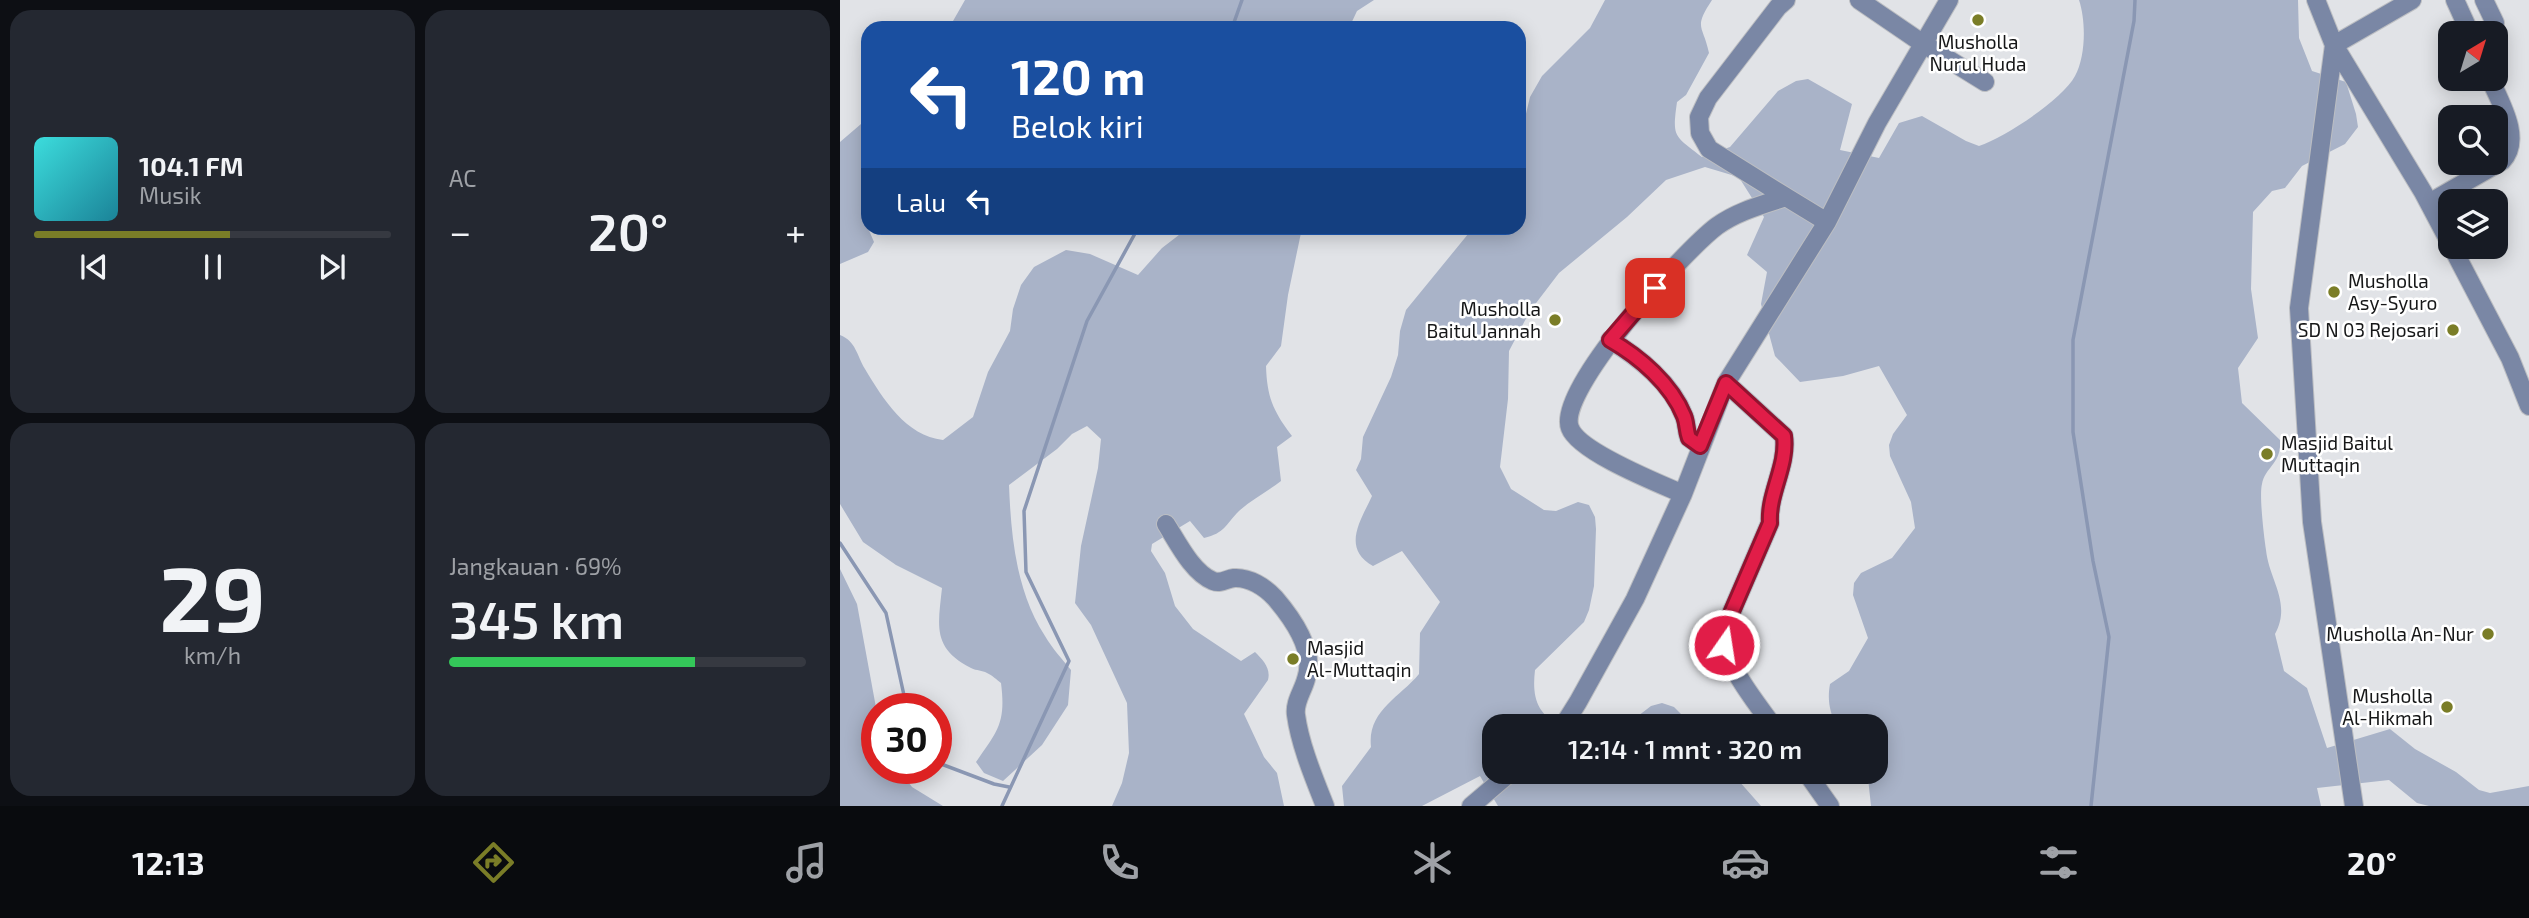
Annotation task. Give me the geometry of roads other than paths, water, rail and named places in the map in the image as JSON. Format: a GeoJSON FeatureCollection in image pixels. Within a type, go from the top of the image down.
{"type":"FeatureCollection","features":[{"type":"Feature","properties":{"kind":"street"},"geometry":{"type":"LineString","coordinates":[[1787,0],[1708,98],[1699,117],[1700,133],[1709,149],[1733,166],[1827,222]]}},
{"type":"Feature","properties":{"kind":"street"},"geometry":{"type":"LineString","coordinates":[[1859,0],[1985,82]]}},
{"type":"Feature","properties":{"kind":"street"},"geometry":{"type":"LineString","coordinates":[[1570,714],[1635,599],[1683,495],[1726,383],[1827,222],[1877,123],[1949,0]]}},
{"type":"Feature","properties":{"kind":"street"},"geometry":{"type":"LineString","coordinates":[[2316,0],[2334,45],[2438,220]]}},
{"type":"Feature","properties":{"kind":"street"},"geometry":{"type":"LineString","coordinates":[[2334,45],[2412,0]]}},
{"type":"Feature","properties":{"kind":"street"},"geometry":{"type":"LineString","coordinates":[[2455,0],[2465,21]]}},
{"type":"Feature","properties":{"kind":"street"},"geometry":{"type":"LineString","coordinates":[[2484,0],[2494,21]]}},
{"type":"Feature","properties":{"kind":"street"},"geometry":{"type":"LineString","coordinates":[[2334,45],[2300,308],[2312,522],[2354,806]]}},
{"type":"Feature","properties":{"kind":"street"},"geometry":{"type":"LineString","coordinates":[[2429,203],[2502,161],[2507,155],[2512,144],[2507,118],[2495,91]]}},
{"type":"Feature","properties":{"kind":"street"},"geometry":{"type":"LineString","coordinates":[[1683,495],[1599,455],[1570,430],[1569,412],[1610,340],[1697,244],[1718,225],[1744,211],[1786,197]]}},
{"type":"Feature","properties":{"kind":"street"},"geometry":{"type":"LineString","coordinates":[[2458,259],[2510,358],[2529,406]]}},
{"type":"Feature","properties":{"kind":"street"},"geometry":{"type":"LineString","coordinates":[[1610,340],[1629,351],[1654,373],[1683,413],[1689,438],[1700,446]]}},
{"type":"Feature","properties":{"kind":"street"},"geometry":{"type":"LineString","coordinates":[[1726,383],[1784,436],[1785,448],[1769,507],[1770,523],[1723,632],[1724,645],[1739,677],[1765,714]]}},
{"type":"Feature","properties":{"kind":"street"},"geometry":{"type":"LineString","coordinates":[[1166,524],[1197,570],[1219,583],[1233,578],[1245,579],[1261,586],[1276,598],[1297,628],[1308,653],[1309,670],[1296,713],[1325,806]]}},
{"type":"Feature","properties":{"kind":"street"},"geometry":{"type":"LineString","coordinates":[[1471,806],[1497,784]]}},
{"type":"Feature","properties":{"kind":"street"},"geometry":{"type":"LineString","coordinates":[[1814,784],[1830,806]]}},
{"type":"Feature","properties":{"kind":"waterway"},"geometry":{"type":"LineString","coordinates":[[1234,21],[1242,0]]}},
{"type":"Feature","properties":{"kind":"waterway"},"geometry":{"type":"LineString","coordinates":[[2091,806],[2109,637],[2093,561],[2073,432],[2073,340],[2134,21],[2135,0]]}},
{"type":"Feature","properties":{"kind":"waterway"},"geometry":{"type":"LineString","coordinates":[[1002,806],[1069,661],[1026,572],[1024,511],[1087,321],[1134,235]]}},
{"type":"Feature","properties":{"kind":"waterway"},"geometry":{"type":"LineString","coordinates":[[840,543],[886,613],[904,693]]}},
{"type":"Feature","properties":{"kind":"waterway"},"geometry":{"type":"LineString","coordinates":[[952,768],[1009,787]]}},
{"type":"Feature","properties":{"kind":"place","name":"Musholla Nurul Huda"},"geometry":{"type":"Point","coordinates":[1978,20]}},
{"type":"Feature","properties":{"kind":"place","name":"Musholla Asy-Syuro"},"geometry":{"type":"Point","coordinates":[2334,292]}},
{"type":"Feature","properties":{"kind":"place","name":"Musholla Baitul Jannah"},"geometry":{"type":"Point","coordinates":[1555,320]}},
{"type":"Feature","properties":{"kind":"place","name":"SD N 03 Rejosari"},"geometry":{"type":"Point","coordinates":[2453,330]}},
{"type":"Feature","properties":{"kind":"place","name":"Masjid Baitul Muttaqin"},"geometry":{"type":"Point","coordinates":[2267,454]}},
{"type":"Feature","properties":{"kind":"place","name":"Musholla An-Nur"},"geometry":{"type":"Point","coordinates":[2488,634]}},
{"type":"Feature","properties":{"kind":"place","name":"Masjid Al-Muttaqin"},"geometry":{"type":"Point","coordinates":[1293,659]}},
{"type":"Feature","properties":{"kind":"place","name":"Musholla Al-Hikmah"},"geometry":{"type":"Point","coordinates":[2447,707]}}]}
